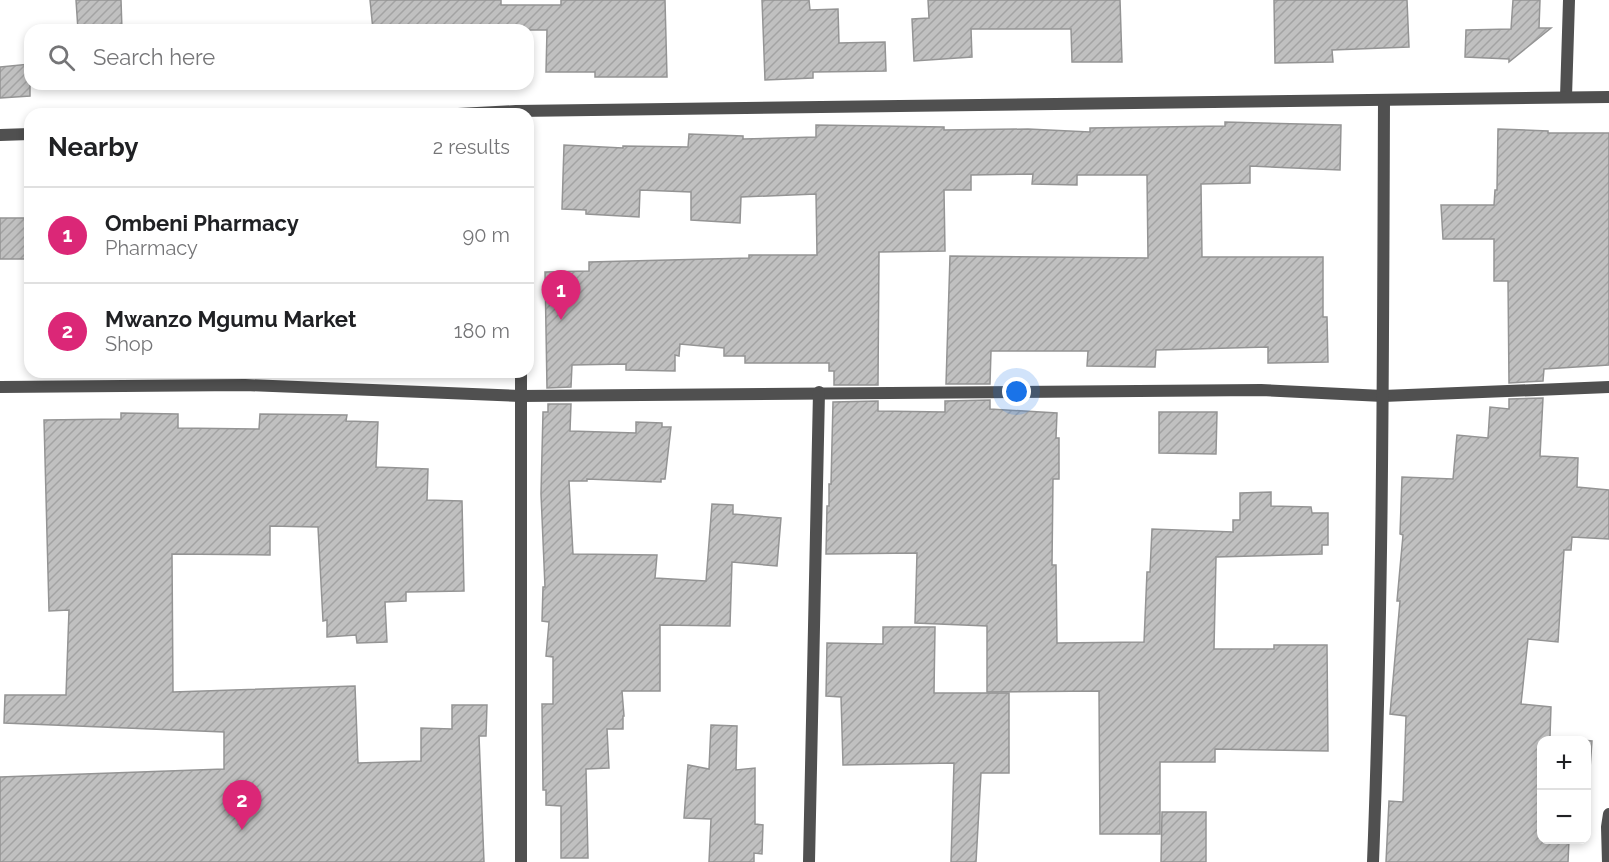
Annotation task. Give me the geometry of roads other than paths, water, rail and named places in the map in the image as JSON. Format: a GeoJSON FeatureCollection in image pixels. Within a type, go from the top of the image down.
{"type":"FeatureCollection","features":[{"type":"Feature","properties":{"kind":"street"},"geometry":{"type":"LineString","coordinates":[[1566,97],[1569,0]]}},
{"type":"Feature","properties":{"kind":"street"},"geometry":{"type":"LineString","coordinates":[[534,113],[1609,97]]}},
{"type":"Feature","properties":{"kind":"street"},"geometry":{"type":"LineString","coordinates":[[1373,862],[1378,742],[1383,396],[1384,100]]}},
{"type":"Feature","properties":{"kind":"street"},"geometry":{"type":"LineString","coordinates":[[0,135],[24,134]]}},
{"type":"Feature","properties":{"kind":"street"},"geometry":{"type":"LineString","coordinates":[[521,378],[521,862]]}},
{"type":"Feature","properties":{"kind":"street"},"geometry":{"type":"LineString","coordinates":[[0,387],[245,385],[520,396],[1261,390],[1383,396],[1609,387]]}},
{"type":"Feature","properties":{"kind":"street"},"geometry":{"type":"LineString","coordinates":[[809,862],[819,393]]}},
{"type":"Feature","properties":{"kind":"street"},"geometry":{"type":"LineString","coordinates":[[1608,862],[1609,814]]}},
{"type":"Feature","properties":{"kind":"place","name":"Ombeni Pharmacy"},"geometry":{"type":"Point","coordinates":[561,320]}},
{"type":"Feature","properties":{"kind":"place","name":"Mwanzo Mgumu Market"},"geometry":{"type":"Point","coordinates":[242,830]}}]}
